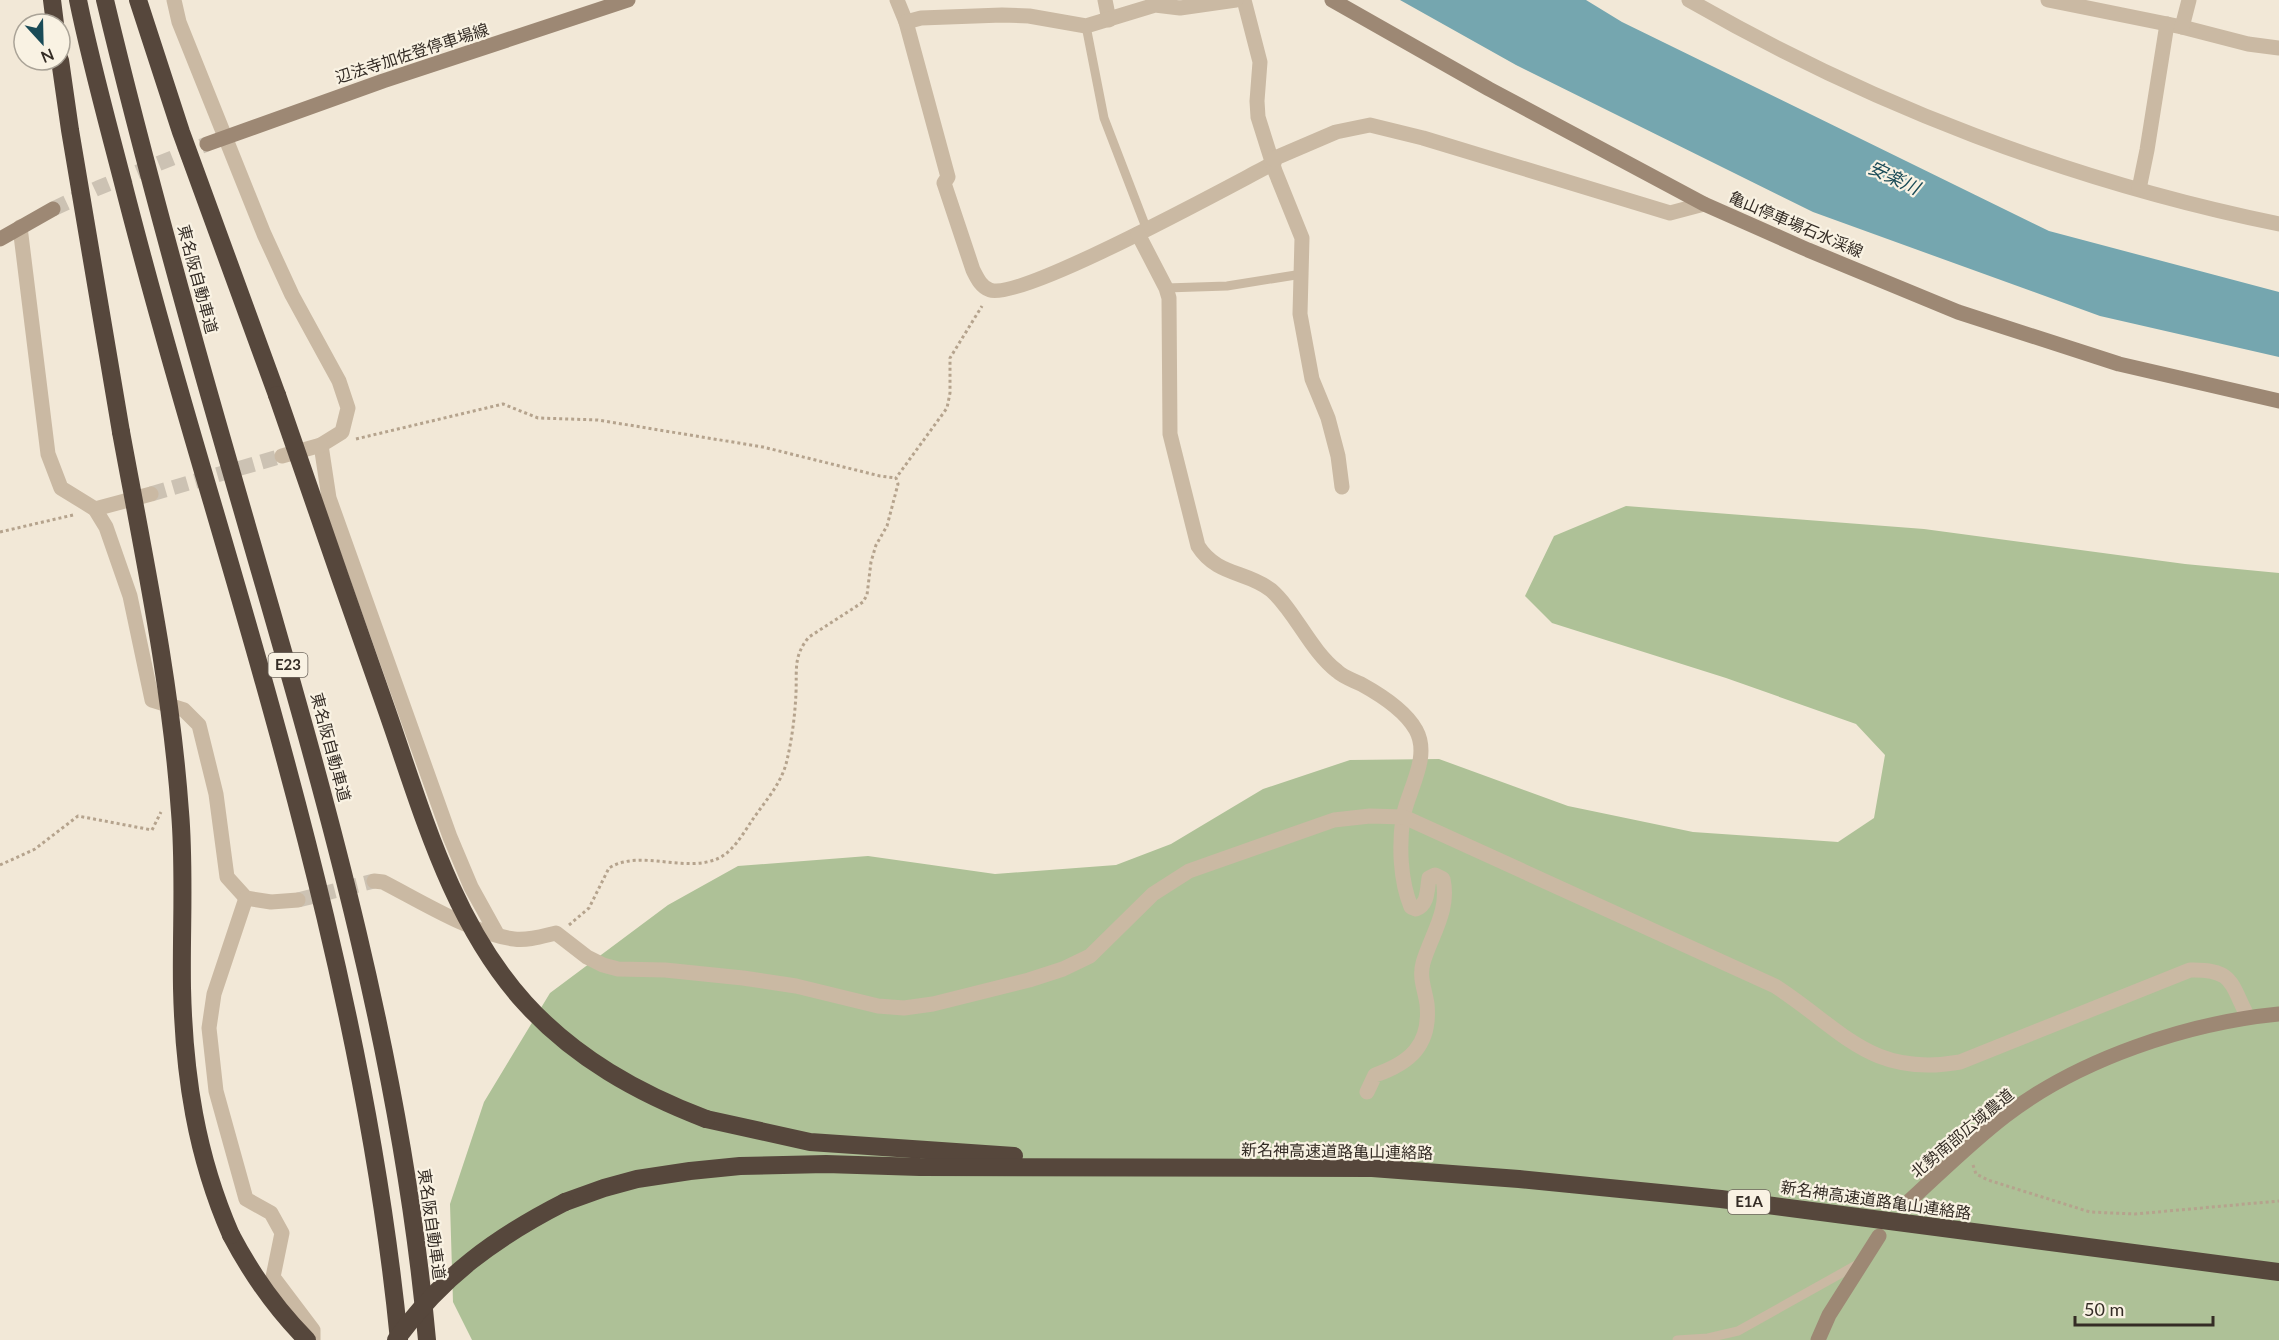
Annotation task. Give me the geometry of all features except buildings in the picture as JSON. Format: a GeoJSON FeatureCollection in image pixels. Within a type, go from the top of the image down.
{"type":"FeatureCollection","features":[{"type":"Feature","properties":{"kind":"highway","name":"東名阪自動車道"},"geometry":{"type":"LineString","coordinates":[[105,0],[164,230],[310,742],[351,901],[396,1114],[412,1216],[427,1340]]}},
{"type":"Feature","properties":{"kind":"highway"},"geometry":{"type":"LineString","coordinates":[[138,0],[181,132],[436,849],[474,932],[524,1002],[546,1025],[587,1059],[669,1105],[706,1119],[810,1142],[1216,1168]]}},
{"type":"Feature","properties":{"kind":"highway","name":"E23"},"geometry":{"type":"LineString","coordinates":[[79,5],[141,251],[289,772],[325,908],[370,1120],[384,1213],[397,1340]]}},
{"type":"Feature","properties":{"kind":"highway"},"geometry":{"type":"LineString","coordinates":[[62,72],[154,617],[177,774],[183,884],[182,989],[185,1040],[190,1098],[199,1145],[215,1198],[247,1266],[279,1309],[307,1340]]}},
{"type":"Feature","properties":{"kind":"highway"},"geometry":{"type":"LineString","coordinates":[[397,1340],[410,1321],[446,1282],[478,1254],[506,1235],[565,1202],[637,1179],[740,1166],[826,1164],[921,1167],[1216,1168]]}},
{"type":"Feature","properties":{"kind":"highway","name":"新名神高速道路亀山連絡路"},"geometry":{"type":"LineString","coordinates":[[1216,1168],[1372,1168],[1721,1198],[2279,1272]]}},
{"type":"Feature","properties":{"kind":"main road","name":"辺法寺加佐登停車場線"},"geometry":{"type":"LineString","coordinates":[[207,144],[373,84],[628,0]]}},
{"type":"Feature","properties":{"kind":"main road","name":"亀山停車場石水渓線"},"geometry":{"type":"LineString","coordinates":[[1332,0],[1489,89],[1704,204],[1958,312],[2119,364],[2279,401]]}},
{"type":"Feature","properties":{"kind":"main road"},"geometry":{"type":"LineString","coordinates":[[0,239],[53,209]]}},
{"type":"Feature","properties":{"kind":"main road","name":"北勢南部広域農道"},"geometry":{"type":"LineString","coordinates":[[1906,1204],[2006,1115],[2059,1082],[2174,1035],[2248,1017],[2279,1014]]}},
{"type":"Feature","properties":{"kind":"main road"},"geometry":{"type":"LineString","coordinates":[[1818,1340],[1830,1315],[1879,1236]]}},
{"type":"Feature","properties":{"kind":"street"},"geometry":{"type":"LineString","coordinates":[[174,0],[179,22],[264,234],[292,295],[339,381],[348,408],[342,432],[321,445],[282,456]]}},
{"type":"Feature","properties":{"kind":"street"},"geometry":{"type":"LineString","coordinates":[[897,0],[906,22],[948,177],[944,183],[972,270],[980,283],[990,291],[1007,290],[1030,284],[1143,232],[1273,161],[1336,132],[1370,125],[1423,138],[1670,213],[1704,204]]}},
{"type":"Feature","properties":{"kind":"street"},"geometry":{"type":"LineString","coordinates":[[1105,0],[1109,20]]}},
{"type":"Feature","properties":{"kind":"street"},"geometry":{"type":"LineString","coordinates":[[906,22],[921,18],[1002,15],[1029,16],[1086,26],[1155,5],[1180,8],[1236,0]]}},
{"type":"Feature","properties":{"kind":"street"},"geometry":{"type":"LineString","coordinates":[[1244,0],[1260,62],[1258,117],[1302,238],[1300,314],[1307,359],[1312,379],[1328,418],[1338,456],[1342,486]]}},
{"type":"Feature","properties":{"kind":"street"},"geometry":{"type":"LineString","coordinates":[[1689,0],[1792,54],[1951,127],[2034,157],[2139,189],[2279,224]]}},
{"type":"Feature","properties":{"kind":"street"},"geometry":{"type":"LineString","coordinates":[[2048,0],[2248,44],[2279,48]]}},
{"type":"Feature","properties":{"kind":"street"},"geometry":{"type":"LineString","coordinates":[[2139,189],[2174,26],[2189,0]]}},
{"type":"Feature","properties":{"kind":"street"},"geometry":{"type":"LineString","coordinates":[[20,227],[48,454],[61,488],[95,509],[106,527],[130,596],[152,700],[184,710],[199,725],[216,795],[227,877],[246,898],[271,902],[298,900]]}},
{"type":"Feature","properties":{"kind":"street"},"geometry":{"type":"LineString","coordinates":[[1143,232],[1168,298],[1170,434],[1198,546],[1204,555],[1222,569],[1270,590],[1312,645],[1338,672],[1386,699],[1411,722],[1422,746],[1404,817],[1401,840],[1406,894],[1411,907],[1421,908],[1429,878],[1435,875],[1443,879],[1442,916],[1423,963],[1421,976],[1427,1004],[1427,1019],[1420,1044],[1412,1056],[1395,1069],[1375,1075],[1367,1092]]}},
{"type":"Feature","properties":{"kind":"street"},"geometry":{"type":"LineString","coordinates":[[321,445],[329,498],[446,826],[471,887],[497,934]]}},
{"type":"Feature","properties":{"kind":"street"},"geometry":{"type":"LineString","coordinates":[[95,509],[151,494]]}},
{"type":"Feature","properties":{"kind":"street"},"geometry":{"type":"LineString","coordinates":[[374,881],[383,882],[460,922],[497,934],[515,939],[556,933],[587,957],[618,969],[665,970],[743,978],[796,986],[878,1006],[904,1008],[933,1004],[1063,969],[1090,956],[1153,894],[1189,871],[1334,819],[1370,816],[1404,817],[1775,986],[1798,1001],[1847,1040],[1886,1060],[1934,1066],[1960,1062],[2190,970],[2209,969],[2223,973],[2231,981],[2248,1017]]}},
{"type":"Feature","properties":{"kind":"street"},"geometry":{"type":"LineString","coordinates":[[246,898],[214,994],[209,1028],[216,1091],[246,1199],[271,1213],[282,1233],[273,1277],[313,1330],[313,1340]]}},
{"type":"Feature","properties":{"kind":"lane"},"geometry":{"type":"LineString","coordinates":[[1086,26],[1104,118],[1143,232]]}},
{"type":"Feature","properties":{"kind":"lane"},"geometry":{"type":"LineString","coordinates":[[1166,288],[1227,286],[1302,274]]}},
{"type":"Feature","properties":{"kind":"lane"},"geometry":{"type":"LineString","coordinates":[[1677,1340],[1708,1338],[1738,1331],[1865,1260]]}},
{"type":"Feature","properties":{"kind":"path"},"geometry":{"type":"LineString","coordinates":[[896,478],[947,408],[950,393],[950,358],[990,291]]}},
{"type":"Feature","properties":{"kind":"path"},"geometry":{"type":"LineString","coordinates":[[342,432],[348,441],[503,404],[538,418],[598,420],[763,447],[896,478]]}},
{"type":"Feature","properties":{"kind":"path"},"geometry":{"type":"LineString","coordinates":[[556,933],[578,920],[589,908],[609,868],[615,864],[704,862],[721,857],[735,844],[780,780],[786,763],[796,692],[795,673],[803,645],[819,630],[855,610],[867,595],[876,545],[887,526],[898,484],[896,478]]}},
{"type":"Feature","properties":{"kind":"path"},"geometry":{"type":"LineString","coordinates":[[0,532],[95,509]]}},
{"type":"Feature","properties":{"kind":"path"},"geometry":{"type":"LineString","coordinates":[[0,865],[35,849],[78,816],[153,830],[164,807]]}},
{"type":"Feature","properties":{"kind":"path"},"geometry":{"type":"LineString","coordinates":[[1968,1148],[1976,1174],[1988,1180],[2090,1212],[2135,1214],[2279,1201]]}},
{"type":"Feature","properties":{"kind":"green space"},"geometry":{"type":"Polygon","coordinates":[[[1626,506],[1924,529],[2185,564],[2279,573],[2279,1340],[472,1340],[453,1302],[450,1204],[484,1102],[550,993],[668,905],[738,866],[868,856],[995,874],[1116,865],[1171,844],[1263,789],[1350,760],[1439,759],[1568,806],[1693,832],[1838,842],[1874,818],[1885,755],[1856,724],[1726,678],[1552,623],[1525,596],[1554,536],[1626,506]]]}},
{"type":"Feature","properties":{"kind":"water","name":"安楽川"},"geometry":{"type":"Polygon","coordinates":[[[1400,0],[1586,0],[1622,22],[2049,231],[2279,292],[2279,357],[2100,316],[1813,212],[1516,65],[1400,0]]]}},
{"type":"Feature","properties":{"kind":"tunnel"},"geometry":{"type":"LineString","coordinates":[[53,209],[98,188],[207,144]]}},
{"type":"Feature","properties":{"kind":"tunnel"},"geometry":{"type":"LineString","coordinates":[[151,494],[282,456]]}},
{"type":"Feature","properties":{"kind":"tunnel"},"geometry":{"type":"LineString","coordinates":[[298,900],[374,881]]}}]}
